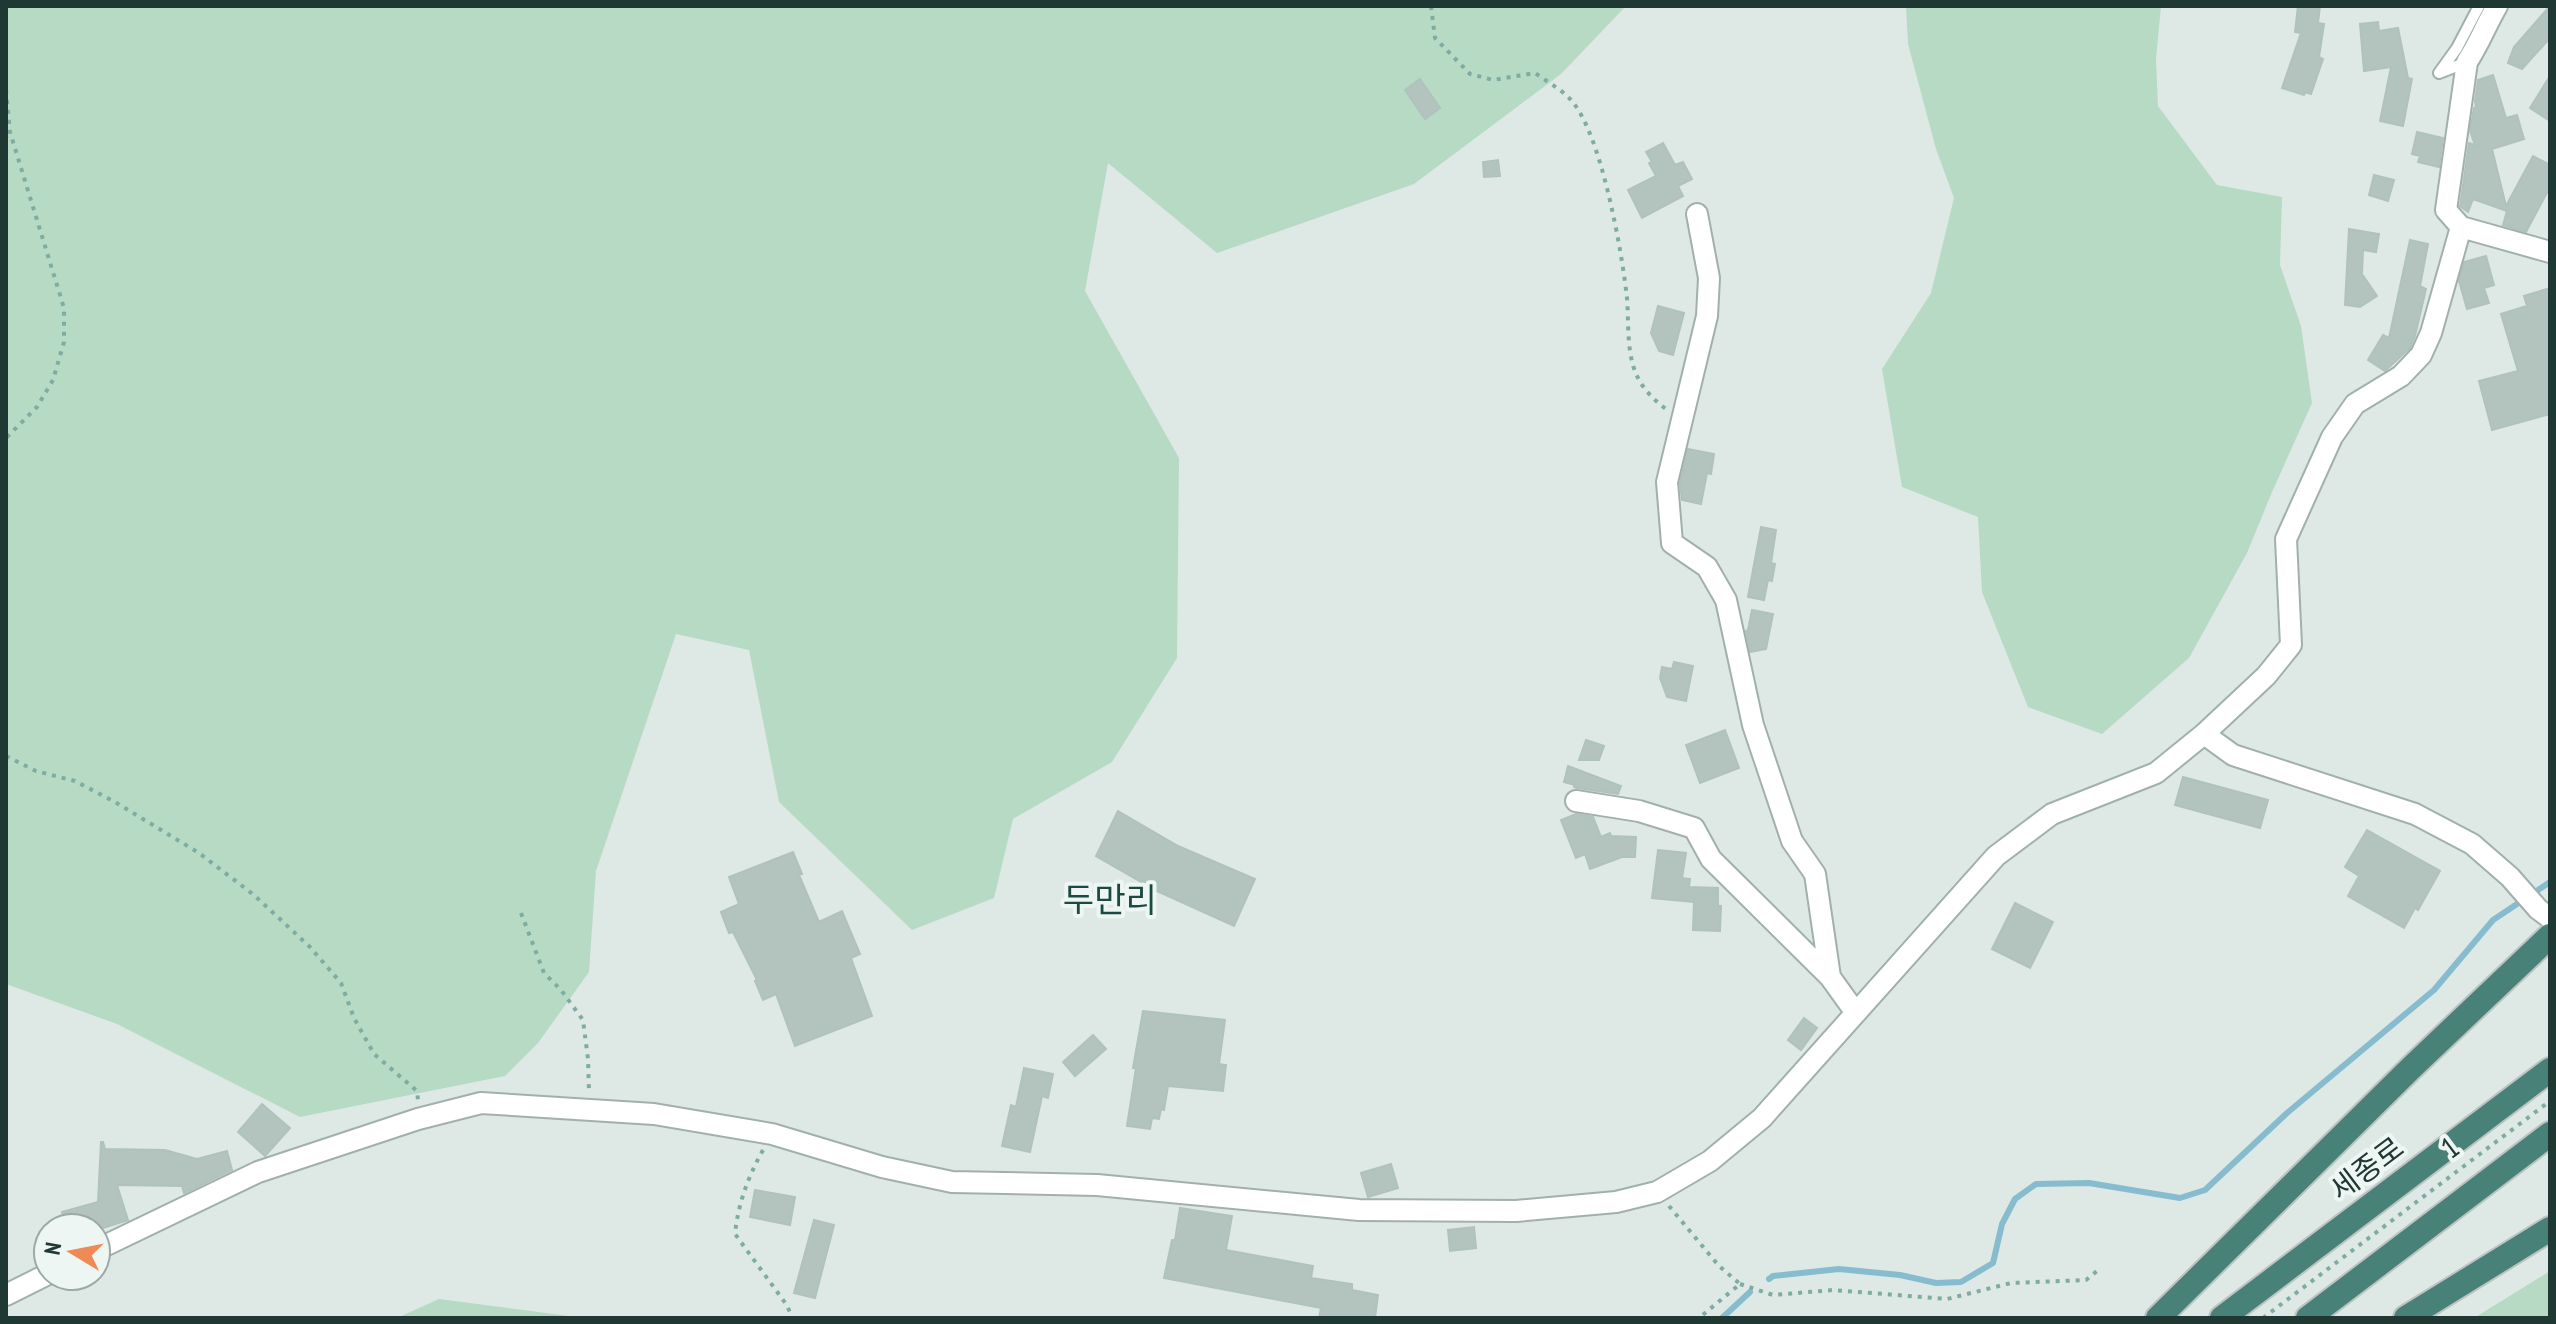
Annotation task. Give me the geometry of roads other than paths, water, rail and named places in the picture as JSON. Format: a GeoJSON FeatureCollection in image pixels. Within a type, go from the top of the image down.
{"type":"FeatureCollection","features":[{"type":"Feature","properties":{"kind":"highway"},"geometry":{"type":"LineString","coordinates":[[2158,1318],[2411,1068],[2550,936]]}},
{"type":"Feature","properties":{"kind":"highway","name":"세종로"},"geometry":{"type":"LineString","coordinates":[[2222,1318],[2550,1070]]}},
{"type":"Feature","properties":{"kind":"highway"},"geometry":{"type":"LineString","coordinates":[[2308,1318],[2550,1134]]}},
{"type":"Feature","properties":{"kind":"highway"},"geometry":{"type":"LineString","coordinates":[[2406,1318],[2550,1229]]}},
{"type":"Feature","properties":{"kind":"street"},"geometry":{"type":"LineString","coordinates":[[2497,6],[2467,62],[2446,210],[2461,227],[2550,253]]}},
{"type":"Feature","properties":{"kind":"street"},"geometry":{"type":"LineString","coordinates":[[1697,214],[1709,278],[1707,316],[1667,482],[1672,543],[1707,567],[1726,600],[1753,725],[1792,841],[1815,874],[1830,977]]}},
{"type":"Feature","properties":{"kind":"street"},"geometry":{"type":"LineString","coordinates":[[112,1242],[258,1172],[418,1119],[481,1103],[654,1114],[772,1134],[882,1167],[952,1182],[1097,1185],[1359,1210],[1516,1211],[1616,1202],[1657,1192],[1710,1161],[1762,1118],[1996,856],[2052,814],[2156,773],[2204,734],[2266,676],[2291,645],[2286,539],[2332,437],[2355,404],[2401,376],[2421,355],[2431,333],[2461,227]]}},
{"type":"Feature","properties":{"kind":"street"},"geometry":{"type":"LineString","coordinates":[[2204,734],[2233,755],[2415,814],[2472,844],[2510,877],[2544,914]]}},
{"type":"Feature","properties":{"kind":"street"},"geometry":{"type":"LineString","coordinates":[[1576,801],[1639,811],[1694,828],[1711,859],[1830,977],[1856,1013]]}},
{"type":"Feature","properties":{"kind":"street"},"geometry":{"type":"LineString","coordinates":[[6,1295],[32,1282]]}},
{"type":"Feature","properties":{"kind":"lane"},"geometry":{"type":"LineString","coordinates":[[2467,62],[2439,73],[2457,48],[2479,6]]}},
{"type":"Feature","properties":{"kind":"waterway"},"geometry":{"type":"LineString","coordinates":[[1769,1279],[1773,1276],[1839,1269],[1900,1275],[1936,1283],[1961,1282],[1993,1263],[2002,1224],[2015,1199],[2036,1184],[2089,1183],[2180,1198],[2205,1190],[2287,1113],[2434,990],[2493,920],[2550,882]]}},
{"type":"Feature","properties":{"kind":"waterway"},"geometry":{"type":"LineString","coordinates":[[1722,1318],[1750,1292]]}},
{"type":"Feature","properties":{"kind":"district","name":"두만리"},"geometry":{"type":"Point","coordinates":[1110,900]}}]}
